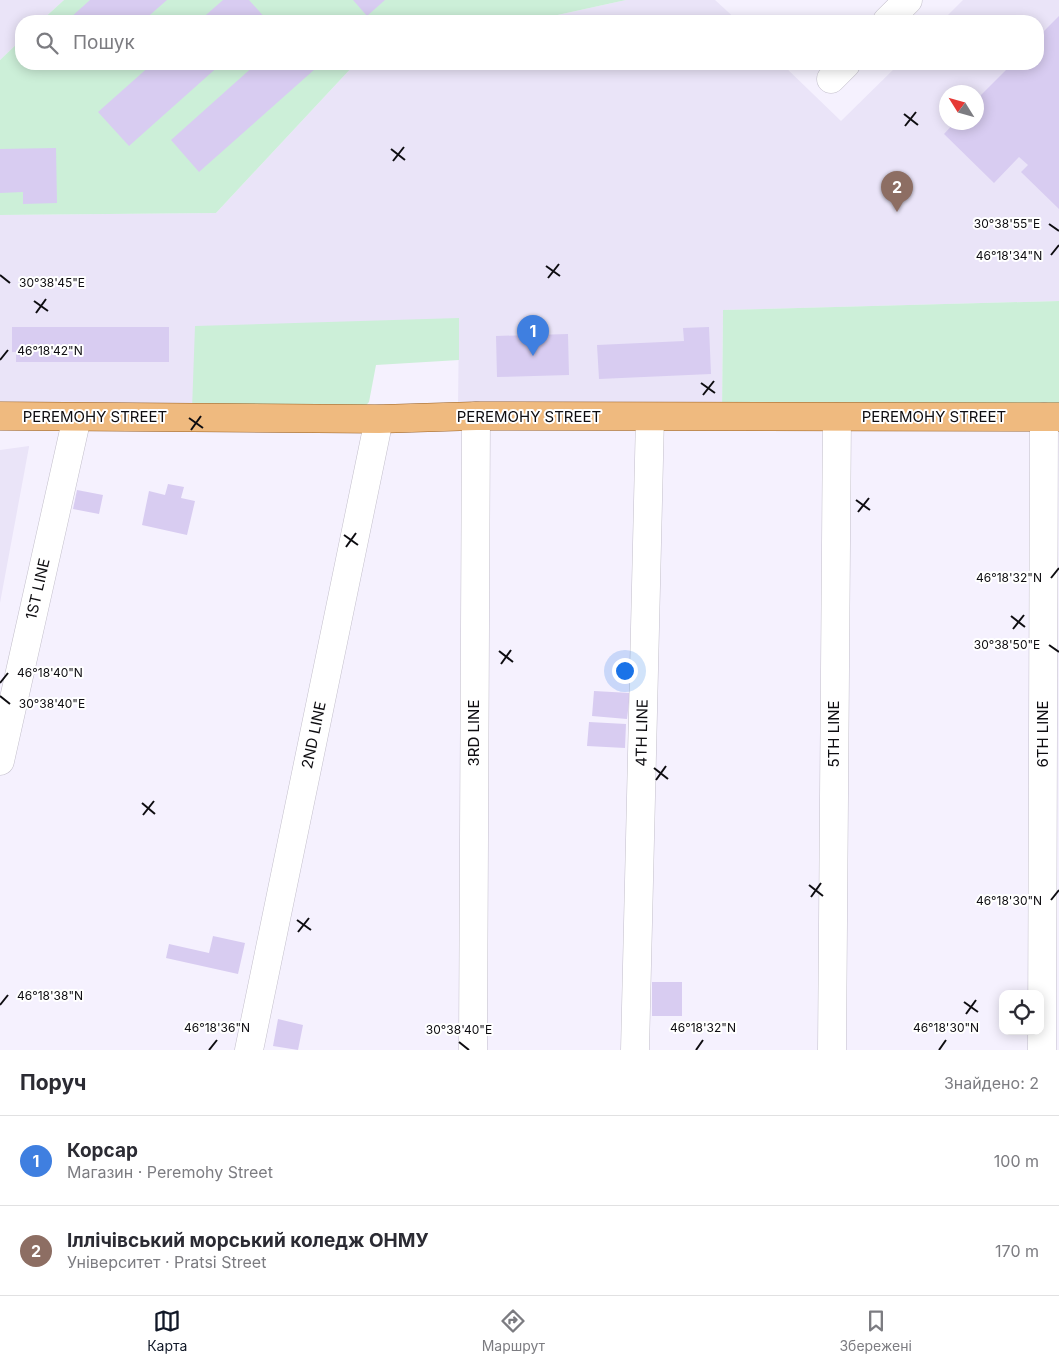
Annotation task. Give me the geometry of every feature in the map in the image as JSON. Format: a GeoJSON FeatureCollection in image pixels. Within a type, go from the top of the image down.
{"type":"FeatureCollection","features":[{"type":"Feature","properties":{"kind":"main road","name":"PEREMOHY STREET"},"geometry":{"type":"LineString","coordinates":[[0,416],[379,419],[476,416],[1052,417]]}},
{"type":"Feature","properties":{"kind":"street"},"geometry":{"type":"LineString","coordinates":[[894,15],[908,0]]}},
{"type":"Feature","properties":{"kind":"street","name":"3RD LINE"},"geometry":{"type":"LineString","coordinates":[[473,1050],[476,416]]}},
{"type":"Feature","properties":{"kind":"street","name":"1ST LINE"},"geometry":{"type":"LineString","coordinates":[[0,761],[77,417]]}},
{"type":"Feature","properties":{"kind":"street","name":"4TH LINE"},"geometry":{"type":"LineString","coordinates":[[635,1050],[650,417]]}},
{"type":"Feature","properties":{"kind":"street","name":"5TH LINE"},"geometry":{"type":"LineString","coordinates":[[832,1050],[837,417]]}},
{"type":"Feature","properties":{"kind":"street","name":"6TH LINE"},"geometry":{"type":"LineString","coordinates":[[1042,1050],[1052,417]]}},
{"type":"Feature","properties":{"kind":"street","name":"2ND LINE"},"geometry":{"type":"LineString","coordinates":[[249,1050],[379,419]]}},
{"type":"Feature","properties":{"kind":"shaded area"},"geometry":{"type":"Polygon","coordinates":[[[0,0],[64,0],[48,15],[15,15],[15,46],[0,60],[0,0]]]}},
{"type":"Feature","properties":{"kind":"shaded area"},"geometry":{"type":"Polygon","coordinates":[[[626,0],[715,0],[731,15],[557,15],[626,0]]]}},
{"type":"Feature","properties":{"kind":"shaded area"},"geometry":{"type":"Polygon","coordinates":[[[963,0],[1059,0],[1059,301],[723,310],[722,411],[458,406],[459,318],[192,409],[0,401],[0,215],[216,213],[349,70],[788,70],[841,121],[893,70],[1044,70],[1044,15],[948,15],[963,0]]]}},
{"type":"Feature","properties":{"kind":"shaded area"},"geometry":{"type":"Polygon","coordinates":[[[29,447],[0,603],[0,450],[29,447]]]}},
{"type":"Feature","properties":{"kind":"green space"},"geometry":{"type":"Polygon","coordinates":[[[64,0],[626,0],[557,15],[48,15],[64,0]]]}},
{"type":"Feature","properties":{"kind":"green space"},"geometry":{"type":"Polygon","coordinates":[[[15,46],[15,70],[349,70],[216,213],[0,215],[0,60],[15,46]]]}},
{"type":"Feature","properties":{"kind":"green space"},"geometry":{"type":"Polygon","coordinates":[[[1059,301],[1059,406],[722,411],[723,310],[1059,301]]]}},
{"type":"Feature","properties":{"kind":"green space"},"geometry":{"type":"Polygon","coordinates":[[[459,318],[459,360],[376,365],[369,402],[362,410],[192,409],[195,326],[459,318]]]}},
{"type":"Feature","properties":{"kind":"building"},"geometry":{"type":"Polygon","coordinates":[[[90,0],[167,0],[150,15],[73,15],[90,0]]]}},
{"type":"Feature","properties":{"kind":"building"},"geometry":{"type":"Polygon","coordinates":[[[223,0],[249,0],[263,15],[206,15],[223,0]]]}},
{"type":"Feature","properties":{"kind":"building"},"geometry":{"type":"Polygon","coordinates":[[[353,0],[385,0],[368,15],[353,0]]]}},
{"type":"Feature","properties":{"kind":"building"},"geometry":{"type":"Polygon","coordinates":[[[1059,16],[1059,209],[1021,172],[1028,165],[1019,157],[994,183],[944,134],[948,130],[984,130],[984,92],[1006,70],[1044,70],[1044,31],[1059,16]]]}},
{"type":"Feature","properties":{"kind":"building"},"geometry":{"type":"Polygon","coordinates":[[[145,70],[214,70],[129,146],[98,112],[145,70]]]}},
{"type":"Feature","properties":{"kind":"building"},"geometry":{"type":"Polygon","coordinates":[[[249,70],[314,70],[199,172],[171,140],[249,70]]]}},
{"type":"Feature","properties":{"kind":"building"},"geometry":{"type":"Polygon","coordinates":[[[56,148],[57,203],[23,204],[23,192],[0,193],[0,149],[56,148]]]}},
{"type":"Feature","properties":{"kind":"building"},"geometry":{"type":"Polygon","coordinates":[[[12,327],[169,327],[169,362],[16,362],[16,352],[12,352],[12,327]]]}},
{"type":"Feature","properties":{"kind":"building"},"geometry":{"type":"Polygon","coordinates":[[[709,327],[711,374],[599,379],[597,345],[684,341],[683,328],[709,327]]]}},
{"type":"Feature","properties":{"kind":"building"},"geometry":{"type":"Polygon","coordinates":[[[568,334],[569,375],[497,377],[496,336],[568,334]]]}},
{"type":"Feature","properties":{"kind":"building"},"geometry":{"type":"Polygon","coordinates":[[[168,484],[184,487],[181,498],[195,501],[187,535],[142,525],[149,491],[165,495],[168,484]]]}},
{"type":"Feature","properties":{"kind":"building"},"geometry":{"type":"Polygon","coordinates":[[[77,490],[103,495],[99,514],[73,509],[77,490]]]}},
{"type":"Feature","properties":{"kind":"building"},"geometry":{"type":"Polygon","coordinates":[[[594,691],[630,693],[627,719],[592,716],[594,691]]]}},
{"type":"Feature","properties":{"kind":"building"},"geometry":{"type":"Polygon","coordinates":[[[589,722],[626,724],[625,748],[587,746],[589,722]]]}},
{"type":"Feature","properties":{"kind":"building"},"geometry":{"type":"Polygon","coordinates":[[[213,936],[245,943],[238,974],[166,958],[169,944],[209,953],[213,936]]]}},
{"type":"Feature","properties":{"kind":"building"},"geometry":{"type":"Polygon","coordinates":[[[652,982],[682,982],[682,1016],[652,1016],[652,982]]]}},
{"type":"Feature","properties":{"kind":"building"},"geometry":{"type":"Polygon","coordinates":[[[278,1019],[303,1025],[298,1050],[273,1046],[278,1019]]]}},
{"type":"Feature","properties":{"kind":"place","name":"Іллічівський морський коледж ОНМУ"},"geometry":{"type":"Point","coordinates":[897,212]}},
{"type":"Feature","properties":{"kind":"place","name":"Корсар"},"geometry":{"type":"Point","coordinates":[533,356]}}]}
